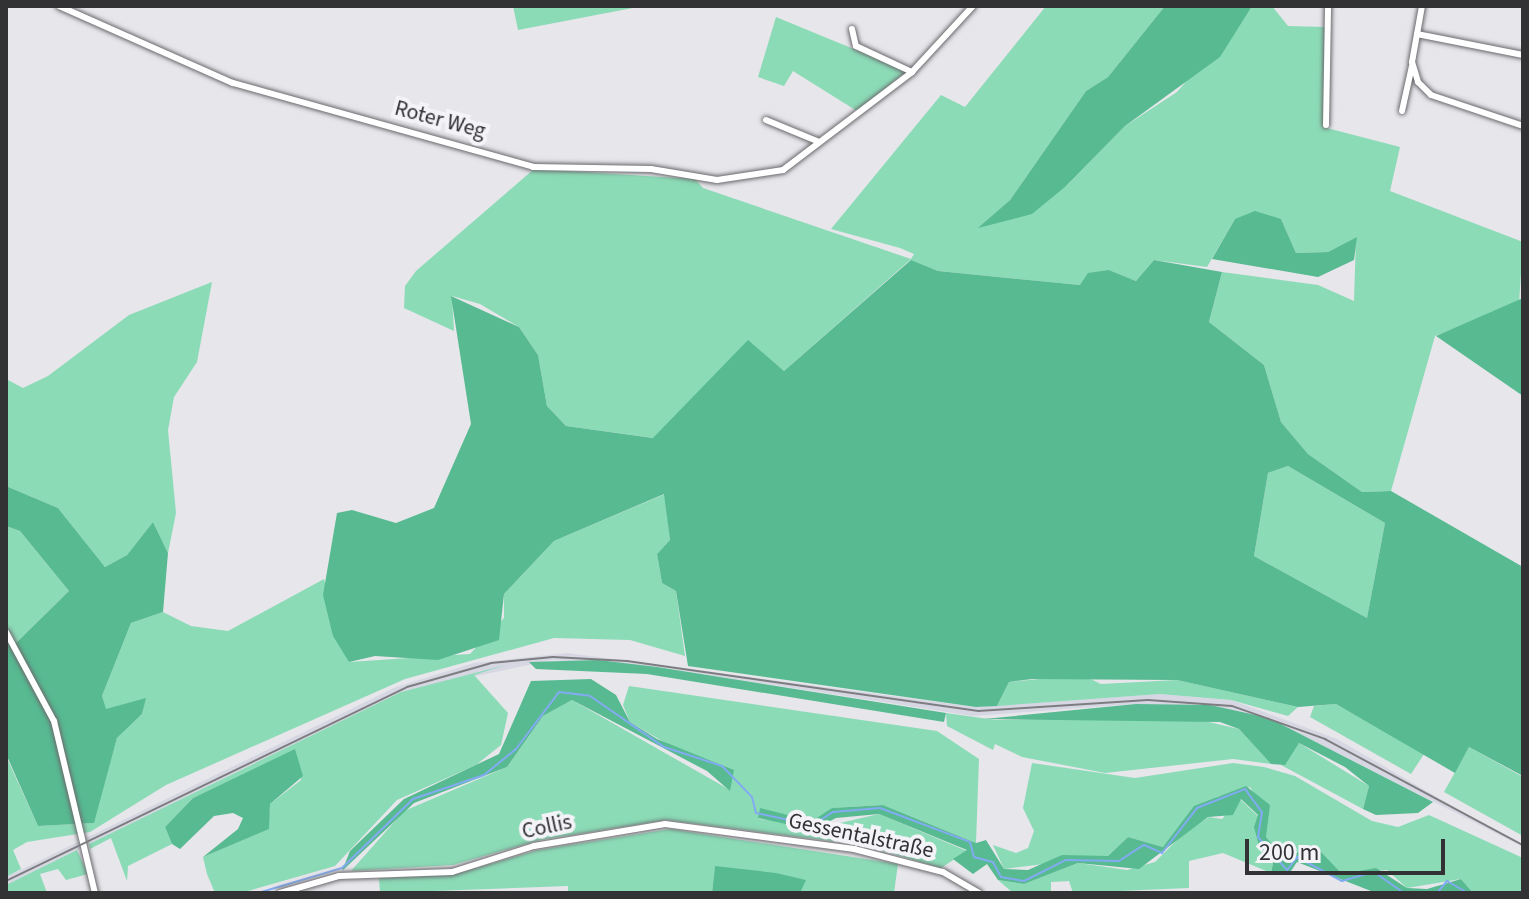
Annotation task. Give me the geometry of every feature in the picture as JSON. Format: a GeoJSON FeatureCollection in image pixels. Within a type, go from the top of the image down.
{"type":"FeatureCollection","features":[{"type":"Feature","properties":{"kind":"street","name":"Roter Weg"},"geometry":{"type":"LineString","coordinates":[[59,6],[233,83],[533,167],[735,179],[783,170],[912,72],[973,6]]}},
{"type":"Feature","properties":{"kind":"street"},"geometry":{"type":"LineString","coordinates":[[1326,125],[1328,6]]}},
{"type":"Feature","properties":{"kind":"street"},"geometry":{"type":"LineString","coordinates":[[1402,111],[1422,6]]}},
{"type":"Feature","properties":{"kind":"street"},"geometry":{"type":"LineString","coordinates":[[852,29],[856,46],[912,72]]}},
{"type":"Feature","properties":{"kind":"street"},"geometry":{"type":"LineString","coordinates":[[1417,34],[1523,55]]}},
{"type":"Feature","properties":{"kind":"street"},"geometry":{"type":"LineString","coordinates":[[1412,62],[1431,95],[1523,126]]}},
{"type":"Feature","properties":{"kind":"street"},"geometry":{"type":"LineString","coordinates":[[766,120],[819,142]]}},
{"type":"Feature","properties":{"kind":"street"},"geometry":{"type":"LineString","coordinates":[[6,632],[54,721],[73,824],[95,893]]}},
{"type":"Feature","properties":{"kind":"street","name":"Collis"},"geometry":{"type":"LineString","coordinates":[[280,893],[339,876],[452,872],[534,846],[634,828],[731,828]]}},
{"type":"Feature","properties":{"kind":"street","name":"Gessentalstraße"},"geometry":{"type":"LineString","coordinates":[[731,828],[884,857],[943,872],[979,893]]}},
{"type":"Feature","properties":{"kind":"shaded area"},"geometry":{"type":"Polygon","coordinates":[[[567,653],[976,707],[1160,694],[1231,700],[1337,739],[1523,847],[1269,718],[1136,704],[973,716],[657,667],[552,660],[401,692],[6,885],[6,877],[396,687],[474,663],[567,653]]]}},
{"type":"Feature","properties":{"kind":"green space"},"geometry":{"type":"Polygon","coordinates":[[[513,6],[643,6],[518,30],[513,6]]]}},
{"type":"Feature","properties":{"kind":"green space"},"geometry":{"type":"Polygon","coordinates":[[[1046,6],[1165,6],[1108,77],[1086,91],[1010,200],[980,227],[1066,186],[1125,126],[1177,92],[1252,6],[1272,6],[1288,26],[1326,27],[1323,127],[1400,147],[1390,191],[1523,242],[1519,304],[1435,336],[1391,491],[1362,492],[1308,454],[1281,422],[1264,365],[1209,322],[1222,272],[1318,285],[1354,301],[1356,238],[1328,252],[1296,253],[1281,219],[1235,219],[1207,267],[1154,260],[1136,281],[1109,270],[1080,285],[938,271],[910,260],[784,371],[748,341],[654,438],[566,426],[547,406],[538,355],[519,327],[480,304],[452,296],[454,331],[404,308],[405,286],[416,271],[534,169],[695,179],[703,188],[911,259],[914,254],[900,248],[831,229],[941,95],[965,107],[1046,6]]]}},
{"type":"Feature","properties":{"kind":"green space"},"geometry":{"type":"Polygon","coordinates":[[[1165,6],[1252,6],[1220,57],[1125,126],[1066,186],[1032,214],[978,228],[1010,200],[1086,91],[1108,77],[1165,6]]]}},
{"type":"Feature","properties":{"kind":"green space"},"geometry":{"type":"Polygon","coordinates":[[[776,17],[907,71],[857,111],[793,71],[784,86],[758,77],[776,17]]]}},
{"type":"Feature","properties":{"kind":"green space"},"geometry":{"type":"Polygon","coordinates":[[[1255,211],[1281,219],[1296,253],[1328,252],[1357,237],[1354,260],[1318,277],[1212,259],[1235,219],[1255,211]]]}},
{"type":"Feature","properties":{"kind":"green space"},"geometry":{"type":"Polygon","coordinates":[[[911,260],[938,271],[1080,285],[1088,273],[1109,270],[1136,281],[1154,260],[1222,272],[1209,322],[1264,365],[1281,422],[1308,454],[1362,492],[1391,491],[1523,567],[1523,776],[1469,747],[1455,773],[1336,704],[1298,707],[1177,680],[1032,679],[1009,682],[997,706],[976,707],[688,666],[676,591],[662,583],[657,554],[670,540],[664,494],[554,541],[504,594],[499,640],[438,660],[375,656],[349,662],[333,636],[323,595],[337,513],[352,510],[396,523],[434,508],[471,424],[451,296],[519,327],[538,355],[547,406],[566,426],[653,438],[748,340],[784,371],[911,260]],[[1288,466],[1268,473],[1254,556],[1367,618],[1385,523],[1288,466]]]}},
{"type":"Feature","properties":{"kind":"green space"},"geometry":{"type":"Polygon","coordinates":[[[212,282],[197,362],[174,397],[168,430],[176,513],[168,553],[153,522],[127,555],[105,567],[58,508],[6,486],[6,379],[23,388],[48,376],[129,315],[212,282]]]}},
{"type":"Feature","properties":{"kind":"green space"},"geometry":{"type":"Polygon","coordinates":[[[1523,298],[1523,396],[1436,336],[1523,298]]]}},
{"type":"Feature","properties":{"kind":"green space"},"geometry":{"type":"Polygon","coordinates":[[[1288,466],[1385,523],[1367,618],[1254,556],[1268,473],[1288,466]]]}},
{"type":"Feature","properties":{"kind":"green space"},"geometry":{"type":"Polygon","coordinates":[[[6,486],[58,508],[105,567],[127,555],[153,522],[168,553],[163,612],[131,623],[102,696],[106,709],[146,698],[142,714],[117,738],[94,823],[38,826],[6,754],[6,635],[15,644],[69,591],[20,531],[6,526],[6,486]]]}},
{"type":"Feature","properties":{"kind":"green space"},"geometry":{"type":"Polygon","coordinates":[[[665,494],[670,540],[657,554],[662,583],[676,591],[685,656],[630,640],[554,638],[405,679],[166,785],[90,832],[27,842],[13,850],[21,869],[6,877],[6,756],[38,826],[93,823],[117,738],[142,714],[145,699],[105,710],[102,696],[131,623],[163,612],[191,626],[228,631],[324,579],[349,662],[470,654],[504,618],[504,594],[554,541],[665,494]]]}},
{"type":"Feature","properties":{"kind":"green space"},"geometry":{"type":"Polygon","coordinates":[[[6,526],[20,531],[69,591],[15,644],[6,635],[6,526]]]}},
{"type":"Feature","properties":{"kind":"green space"},"geometry":{"type":"Polygon","coordinates":[[[598,660],[946,713],[944,722],[647,674],[536,669],[529,662],[598,660]]]}},
{"type":"Feature","properties":{"kind":"green space"},"geometry":{"type":"Polygon","coordinates":[[[506,665],[474,675],[508,713],[501,745],[476,765],[397,800],[335,866],[241,893],[215,893],[207,874],[203,857],[268,829],[270,804],[301,780],[295,750],[193,798],[165,827],[172,844],[128,866],[127,881],[111,838],[90,849],[89,844],[401,692],[506,665]]]}},
{"type":"Feature","properties":{"kind":"green space"},"geometry":{"type":"Polygon","coordinates":[[[1082,675],[1101,684],[1177,680],[1298,707],[1288,716],[1231,700],[1160,694],[997,706],[1009,682],[1082,675]]]}},
{"type":"Feature","properties":{"kind":"green space"},"geometry":{"type":"Polygon","coordinates":[[[591,679],[616,695],[630,722],[657,739],[734,770],[730,791],[707,771],[572,700],[543,716],[507,767],[414,803],[342,871],[350,851],[404,799],[499,754],[531,681],[591,679]]]}},
{"type":"Feature","properties":{"kind":"green space"},"geometry":{"type":"Polygon","coordinates":[[[629,686],[937,731],[979,759],[976,843],[883,805],[833,808],[812,821],[760,809],[759,819],[827,826],[879,814],[967,851],[941,868],[863,845],[666,820],[540,840],[453,865],[351,871],[404,811],[507,767],[543,716],[572,700],[730,790],[733,770],[674,748],[630,722],[623,705],[629,686]]]}},
{"type":"Feature","properties":{"kind":"green space"},"geometry":{"type":"Polygon","coordinates":[[[1136,704],[1210,705],[1269,718],[1433,802],[1418,813],[1376,815],[1363,809],[1369,786],[1345,767],[1299,743],[1285,765],[1271,764],[1239,729],[1220,722],[984,719],[1136,704]]]}},
{"type":"Feature","properties":{"kind":"green space"},"geometry":{"type":"Polygon","coordinates":[[[1336,704],[1424,754],[1411,774],[1310,717],[1314,706],[1336,704]]]}},
{"type":"Feature","properties":{"kind":"green space"},"geometry":{"type":"Polygon","coordinates":[[[946,713],[996,720],[1187,717],[1239,729],[1271,764],[1233,759],[1105,773],[1022,757],[995,744],[993,750],[947,726],[946,713]]]}},
{"type":"Feature","properties":{"kind":"green space"},"geometry":{"type":"Polygon","coordinates":[[[1299,743],[1369,786],[1363,809],[1281,765],[1299,743]]]}},
{"type":"Feature","properties":{"kind":"green space"},"geometry":{"type":"Polygon","coordinates":[[[1469,747],[1523,777],[1523,836],[1444,792],[1469,747]]]}},
{"type":"Feature","properties":{"kind":"green space"},"geometry":{"type":"Polygon","coordinates":[[[295,749],[303,776],[270,804],[269,829],[203,857],[238,829],[243,818],[233,813],[214,816],[180,849],[172,844],[165,827],[193,798],[295,749]]]}},
{"type":"Feature","properties":{"kind":"green space"},"geometry":{"type":"Polygon","coordinates":[[[1032,763],[1135,778],[1233,763],[1264,767],[1295,776],[1372,821],[1398,827],[1429,815],[1523,858],[1523,893],[1473,893],[1461,879],[1407,888],[1387,870],[1342,875],[1296,852],[1285,859],[1266,837],[1267,813],[1250,787],[1217,797],[1163,847],[1128,837],[1108,856],[1004,869],[993,845],[1016,853],[1028,848],[1034,831],[1023,808],[1032,763]]]}},
{"type":"Feature","properties":{"kind":"green space"},"geometry":{"type":"Polygon","coordinates":[[[1246,786],[1270,805],[1266,837],[1285,859],[1306,848],[1321,852],[1342,874],[1376,868],[1407,888],[1427,889],[1461,879],[1473,893],[1376,893],[1297,862],[1289,874],[1271,873],[1274,858],[1259,846],[1254,827],[1258,815],[1241,799],[1233,815],[1208,817],[1139,869],[1078,863],[1024,884],[998,880],[987,864],[973,874],[953,859],[967,850],[879,814],[836,818],[813,830],[758,818],[760,808],[812,821],[832,808],[883,805],[976,843],[986,840],[1004,869],[1028,870],[1062,855],[1108,856],[1128,837],[1163,847],[1194,806],[1246,786]]]}},
{"type":"Feature","properties":{"kind":"green space"},"geometry":{"type":"Polygon","coordinates":[[[1240,799],[1258,816],[1274,858],[1271,873],[1223,853],[1189,861],[1189,888],[1073,893],[1069,881],[1051,882],[1051,893],[1013,893],[998,880],[1024,884],[1078,863],[1127,870],[1155,862],[1183,834],[1209,817],[1222,819],[1240,799]]]}},
{"type":"Feature","properties":{"kind":"green space"},"geometry":{"type":"Polygon","coordinates":[[[670,829],[898,864],[894,893],[800,893],[805,880],[715,867],[712,893],[568,893],[568,886],[380,893],[379,878],[453,875],[538,850],[670,829]]]}},
{"type":"Feature","properties":{"kind":"green space"},"geometry":{"type":"Polygon","coordinates":[[[77,850],[88,874],[66,880],[58,869],[40,874],[47,893],[6,893],[6,885],[77,850]]]}},
{"type":"Feature","properties":{"kind":"green space"},"geometry":{"type":"Polygon","coordinates":[[[715,866],[806,880],[800,893],[712,893],[715,866]]]}},
{"type":"Feature","properties":{"kind":"waterway"},"geometry":{"type":"LineString","coordinates":[[258,893],[342,868],[413,799],[484,775],[516,749],[559,692],[590,696],[664,747],[722,766],[752,797],[756,813],[813,825],[833,812],[880,808],[970,842],[974,857],[993,862],[1001,877],[1024,881],[1066,860],[1119,861],[1144,845],[1162,853],[1197,808],[1245,789],[1262,812],[1258,837],[1287,870],[1297,857],[1342,881],[1374,872],[1404,893]]}},
{"type":"Feature","properties":{"kind":"waterway"},"geometry":{"type":"LineString","coordinates":[[1437,893],[1447,881],[1468,893]]}},
{"type":"Feature","properties":{"kind":"railway"},"geometry":{"type":"LineString","coordinates":[[6,881],[407,687],[491,663],[553,657],[627,661],[978,711],[1148,700],[1232,706],[1325,739],[1523,845]]}}]}
